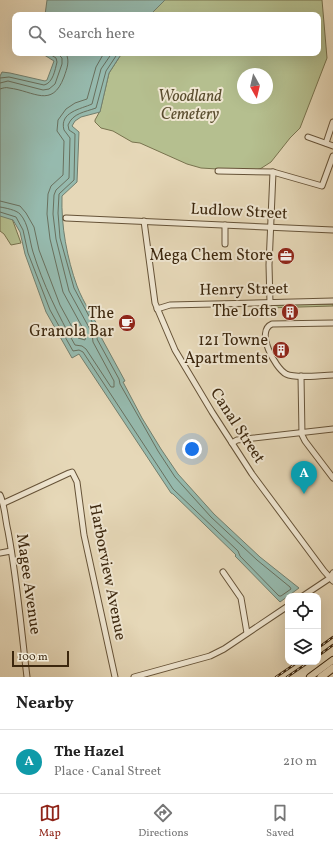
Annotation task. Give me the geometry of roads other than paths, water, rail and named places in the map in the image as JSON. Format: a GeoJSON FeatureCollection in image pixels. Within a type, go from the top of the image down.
{"type":"FeatureCollection","features":[{"type":"Feature","properties":{"kind":"highway"},"geometry":{"type":"LineString","coordinates":[[321,677],[333,668]]}},
{"type":"Feature","properties":{"kind":"main road"},"geometry":{"type":"LineString","coordinates":[[310,677],[333,660]]}},
{"type":"Feature","properties":{"kind":"street"},"geometry":{"type":"LineString","coordinates":[[326,143],[333,122]]}},
{"type":"Feature","properties":{"kind":"street"},"geometry":{"type":"LineString","coordinates":[[308,137],[333,146]]}},
{"type":"Feature","properties":{"kind":"street"},"geometry":{"type":"LineString","coordinates":[[218,171],[273,172],[322,186],[333,156]]}},
{"type":"Feature","properties":{"kind":"street"},"geometry":{"type":"LineString","coordinates":[[270,303],[269,265],[273,172]]}},
{"type":"Feature","properties":{"kind":"street","name":"Ludlow Street"},"geometry":{"type":"LineString","coordinates":[[66,218],[333,230]]}},
{"type":"Feature","properties":{"kind":"street","name":"Canal Street"},"geometry":{"type":"LineString","coordinates":[[144,221],[154,300],[179,358],[254,477],[324,571],[332,577]]}},
{"type":"Feature","properties":{"kind":"street"},"geometry":{"type":"LineString","coordinates":[[225,225],[225,244]]}},
{"type":"Feature","properties":{"kind":"street","name":"Henry Street"},"geometry":{"type":"LineString","coordinates":[[157,309],[170,305],[333,301]]}},
{"type":"Feature","properties":{"kind":"street"},"geometry":{"type":"LineString","coordinates":[[333,323],[272,324],[267,328],[266,344],[279,367],[285,373],[301,376],[333,375]]}},
{"type":"Feature","properties":{"kind":"street"},"geometry":{"type":"LineString","coordinates":[[301,376],[302,432],[305,441],[333,478]]}},
{"type":"Feature","properties":{"kind":"street"},"geometry":{"type":"LineString","coordinates":[[232,443],[237,440],[333,429]]}},
{"type":"Feature","properties":{"kind":"street","name":"Harborview Avenue"},"geometry":{"type":"LineString","coordinates":[[4,503],[72,472],[77,482],[84,535],[115,677]]}},
{"type":"Feature","properties":{"kind":"street","name":"Magee Avenue"},"geometry":{"type":"LineString","coordinates":[[0,495],[4,503],[27,677]]}},
{"type":"Feature","properties":{"kind":"street"},"geometry":{"type":"LineString","coordinates":[[0,553],[11,551]]}},
{"type":"Feature","properties":{"kind":"street"},"geometry":{"type":"LineString","coordinates":[[223,572],[241,598],[247,633]]}},
{"type":"Feature","properties":{"kind":"street"},"geometry":{"type":"LineString","coordinates":[[308,593],[332,577]]}},
{"type":"Feature","properties":{"kind":"street"},"geometry":{"type":"LineString","coordinates":[[134,677],[210,656],[224,649],[285,608]]}},
{"type":"Feature","properties":{"kind":"water"},"geometry":{"type":"Polygon","coordinates":[[[47,0],[165,0],[153,12],[45,12],[47,0]]]}},
{"type":"Feature","properties":{"kind":"water"},"geometry":{"type":"Polygon","coordinates":[[[46,56],[120,56],[109,73],[100,112],[81,117],[75,121],[72,126],[79,132],[77,182],[62,196],[62,207],[65,242],[73,275],[82,298],[103,335],[101,337],[125,381],[123,382],[142,418],[178,474],[214,514],[260,557],[299,588],[292,593],[285,593],[285,598],[280,602],[235,556],[236,555],[171,493],[79,354],[72,358],[46,312],[25,254],[20,232],[13,220],[0,216],[0,76],[2,72],[45,81],[47,80],[54,61],[46,56]]]}},
{"type":"Feature","properties":{"kind":"railway"},"geometry":{"type":"LineString","coordinates":[[321,646],[333,637]]}},
{"type":"Feature","properties":{"kind":"railway"},"geometry":{"type":"LineString","coordinates":[[321,654],[333,645]]}},
{"type":"Feature","properties":{"kind":"railway"},"geometry":{"type":"LineString","coordinates":[[276,677],[294,665]]}},
{"type":"Feature","properties":{"kind":"railway"},"geometry":{"type":"LineString","coordinates":[[287,677],[305,665]]}},
{"type":"Feature","properties":{"kind":"place","name":"Mega Chem Store"},"geometry":{"type":"Point","coordinates":[286,256]}},
{"type":"Feature","properties":{"kind":"place","name":"The Lofts"},"geometry":{"type":"Point","coordinates":[290,312]}},
{"type":"Feature","properties":{"kind":"place","name":"The Granola Bar"},"geometry":{"type":"Point","coordinates":[127,323]}},
{"type":"Feature","properties":{"kind":"place","name":"121 Towne Apartments"},"geometry":{"type":"Point","coordinates":[281,350]}},
{"type":"Feature","properties":{"kind":"place","name":"The Hazel"},"geometry":{"type":"Point","coordinates":[304,494]}},
{"type":"Feature","properties":{"kind":"park label","name":"Woodland Cemetery"},"geometry":{"type":"Point","coordinates":[190,106]}}]}
